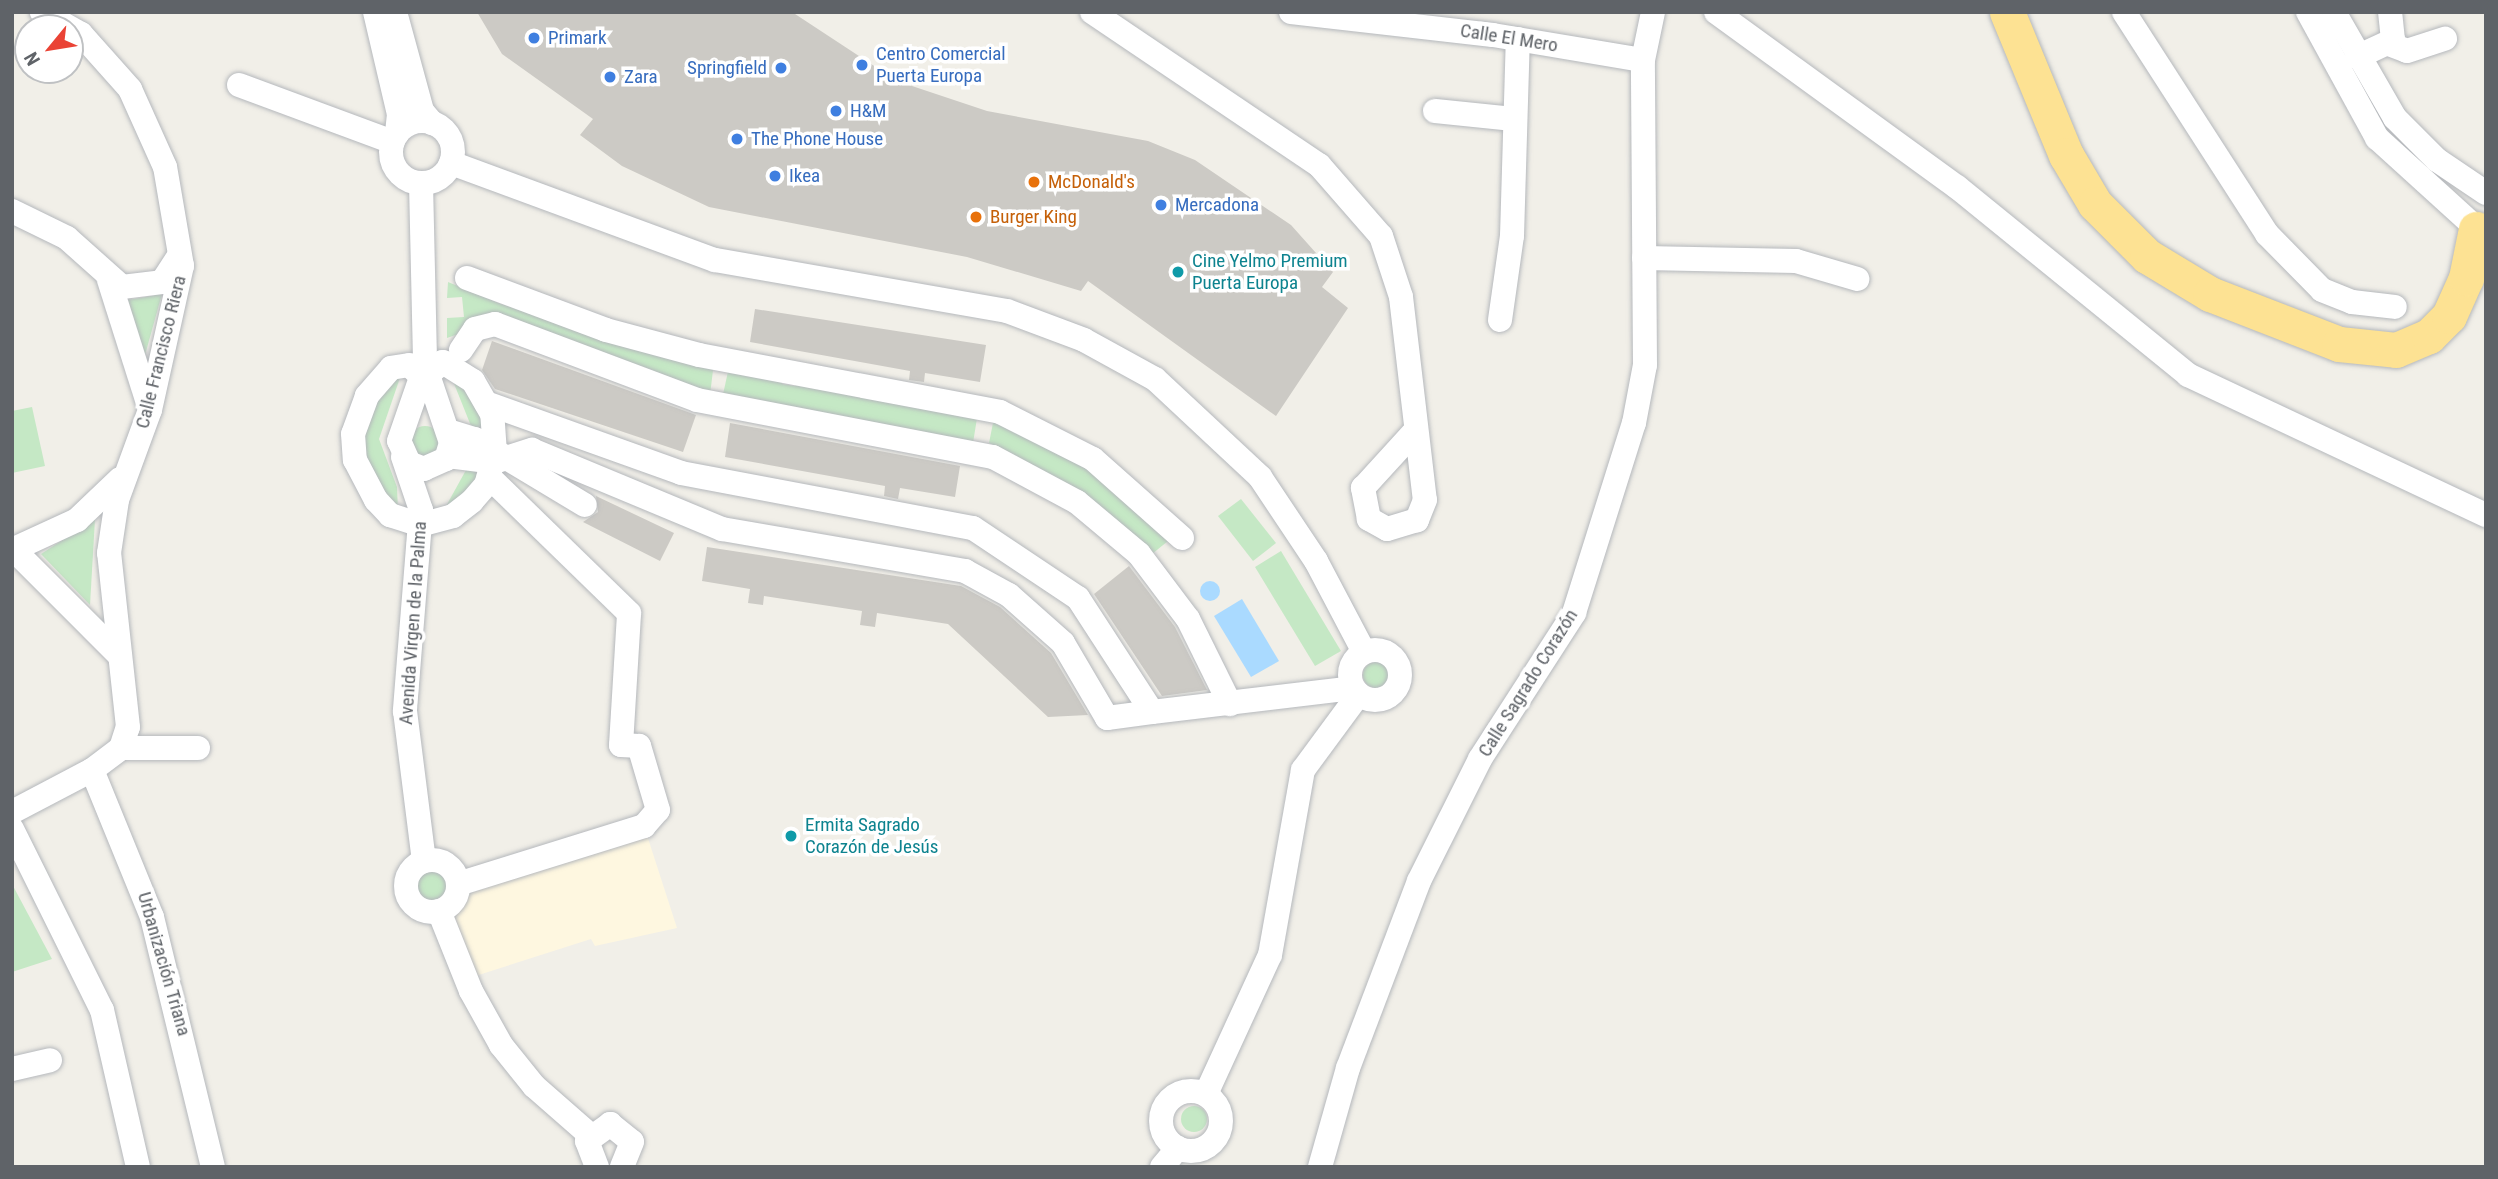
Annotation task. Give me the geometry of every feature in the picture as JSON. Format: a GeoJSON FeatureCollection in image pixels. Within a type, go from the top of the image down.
{"type":"FeatureCollection","features":[{"type":"Feature","properties":{"kind":"highway"},"geometry":{"type":"LineString","coordinates":[[2007,12],[2035,80],[2095,204],[2122,235],[2185,281],[2370,351],[2396,350],[2429,336],[2486,267]]}},
{"type":"Feature","properties":{"kind":"highway"},"geometry":{"type":"LineString","coordinates":[[2016,12],[2035,80]]}},
{"type":"Feature","properties":{"kind":"highway"},"geometry":{"type":"LineString","coordinates":[[2457,301],[2479,230]]}},
{"type":"Feature","properties":{"kind":"street","name":"Calle Francisco Riera"},"geometry":{"type":"LineString","coordinates":[[41,12],[81,34],[130,89],[165,167],[181,245],[182,266],[150,410],[130,468],[109,553],[117,653],[128,727],[121,748]]}},
{"type":"Feature","properties":{"kind":"street"},"geometry":{"type":"LineString","coordinates":[[375,12],[397,102],[397,170],[421,183],[439,178],[451,163],[452,144],[422,111],[395,12]]}},
{"type":"Feature","properties":{"kind":"street"},"geometry":{"type":"LineString","coordinates":[[1092,12],[1319,165],[1353,200],[1381,236],[1393,266],[1415,431]]}},
{"type":"Feature","properties":{"kind":"street","name":"Calle El Mero"},"geometry":{"type":"LineString","coordinates":[[1291,12],[1518,39],[1643,60]]}},
{"type":"Feature","properties":{"kind":"street","name":"Calle Sagrado Corazón"},"geometry":{"type":"LineString","coordinates":[[1320,1167],[1348,1068],[1419,881],[1480,759],[1574,613],[1634,423],[1644,365],[1643,60],[1653,12]]}},
{"type":"Feature","properties":{"kind":"street"},"geometry":{"type":"LineString","coordinates":[[1716,12],[1957,187],[2188,375],[2486,515]]}},
{"type":"Feature","properties":{"kind":"street"},"geometry":{"type":"LineString","coordinates":[[2124,12],[2267,234],[2322,290],[2352,302],[2395,307]]}},
{"type":"Feature","properties":{"kind":"street"},"geometry":{"type":"LineString","coordinates":[[2308,12],[2377,138],[2479,230]]}},
{"type":"Feature","properties":{"kind":"street"},"geometry":{"type":"LineString","coordinates":[[2334,12],[2357,57],[2418,144],[2486,195],[2473,209],[2479,230]]}},
{"type":"Feature","properties":{"kind":"street"},"geometry":{"type":"LineString","coordinates":[[2357,57],[2389,44],[2396,29],[2390,12]]}},
{"type":"Feature","properties":{"kind":"street"},"geometry":{"type":"LineString","coordinates":[[1500,320],[1512,236],[1518,39]]}},
{"type":"Feature","properties":{"kind":"street"},"geometry":{"type":"LineString","coordinates":[[2389,44],[2407,51],[2445,39]]}},
{"type":"Feature","properties":{"kind":"street"},"geometry":{"type":"LineString","coordinates":[[239,85],[395,138]]}},
{"type":"Feature","properties":{"kind":"street"},"geometry":{"type":"LineString","coordinates":[[1434,111],[1514,119]]}},
{"type":"Feature","properties":{"kind":"street"},"geometry":{"type":"LineString","coordinates":[[395,138],[413,123],[432,123]]}},
{"type":"Feature","properties":{"kind":"street"},"geometry":{"type":"LineString","coordinates":[[451,163],[715,260],[1007,312],[1084,340],[1155,379],[1260,477],[1316,561],[1364,652]]}},
{"type":"Feature","properties":{"kind":"street"},"geometry":{"type":"LineString","coordinates":[[421,183],[425,371],[447,429],[447,457]]}},
{"type":"Feature","properties":{"kind":"street"},"geometry":{"type":"LineString","coordinates":[[12,211],[67,238],[109,280],[135,290],[156,285],[172,272],[181,245]]}},
{"type":"Feature","properties":{"kind":"street"},"geometry":{"type":"LineString","coordinates":[[1644,258],[1796,261],[1857,279]]}},
{"type":"Feature","properties":{"kind":"street"},"geometry":{"type":"LineString","coordinates":[[467,278],[606,330],[699,355],[1000,412],[1093,459],[1182,538]]}},
{"type":"Feature","properties":{"kind":"street"},"geometry":{"type":"LineString","coordinates":[[109,280],[150,410]]}},
{"type":"Feature","properties":{"kind":"street"},"geometry":{"type":"LineString","coordinates":[[461,350],[475,329],[495,324],[697,400],[993,457],[1077,502],[1139,554],[1188,619],[1230,704]]}},
{"type":"Feature","properties":{"kind":"street"},"geometry":{"type":"LineString","coordinates":[[458,884],[651,823],[657,805],[639,746],[621,745],[626,607],[497,462],[486,403],[458,369],[443,362],[425,371],[399,441],[403,457],[424,469],[447,457],[497,462],[532,450],[722,529],[965,572],[1009,595],[1055,635],[1090,679],[1107,718],[1356,691],[1382,700],[1400,683],[1395,659],[1380,650],[1364,652],[1353,664],[1356,691],[1303,770],[1270,956],[1206,1094]]}},
{"type":"Feature","properties":{"kind":"street"},"geometry":{"type":"LineString","coordinates":[[425,371],[409,365],[386,373],[362,405],[353,434],[355,460],[376,500],[390,515],[453,516],[497,462]]}},
{"type":"Feature","properties":{"kind":"street"},"geometry":{"type":"LineString","coordinates":[[486,403],[713,482],[973,528],[1078,598],[1122,657],[1152,712]]}},
{"type":"Feature","properties":{"kind":"street"},"geometry":{"type":"LineString","coordinates":[[404,426],[426,416],[497,462],[585,505]]}},
{"type":"Feature","properties":{"kind":"street","name":"Avenida Virgen de la Palma"},"geometry":{"type":"LineString","coordinates":[[403,457],[420,517]]}},
{"type":"Feature","properties":{"kind":"street","name":"Avenida Virgen de la Palma"},"geometry":{"type":"LineString","coordinates":[[424,861],[405,711],[420,517],[447,457]]}},
{"type":"Feature","properties":{"kind":"street"},"geometry":{"type":"LineString","coordinates":[[117,653],[13,550],[77,520],[130,468]]}},
{"type":"Feature","properties":{"kind":"street"},"geometry":{"type":"LineString","coordinates":[[12,812],[92,770],[121,748],[198,748]]}},
{"type":"Feature","properties":{"kind":"street","name":"Urbanización Triana"},"geometry":{"type":"LineString","coordinates":[[92,770],[130,850],[156,928],[213,1167]]}},
{"type":"Feature","properties":{"kind":"street"},"geometry":{"type":"LineString","coordinates":[[12,829],[103,1010],[138,1167]]}},
{"type":"Feature","properties":{"kind":"street"},"geometry":{"type":"LineString","coordinates":[[424,861],[446,864],[458,884],[452,904],[439,911],[422,910],[409,898],[410,872],[424,861]]}},
{"type":"Feature","properties":{"kind":"street"},"geometry":{"type":"LineString","coordinates":[[439,911],[501,1045],[588,1157],[604,1125],[621,1128],[632,1142],[630,1164]]}},
{"type":"Feature","properties":{"kind":"street"},"geometry":{"type":"LineString","coordinates":[[12,1069],[50,1060]]}},
{"type":"Feature","properties":{"kind":"street"},"geometry":{"type":"LineString","coordinates":[[1188,1090],[1206,1094],[1220,1110],[1216,1139],[1198,1151],[1170,1157],[1164,1135],[1164,1106],[1188,1090]]}},
{"type":"Feature","properties":{"kind":"shaded area"},"geometry":{"type":"Polygon","coordinates":[[[644,826],[677,928],[595,946],[591,939],[466,979],[446,908],[458,891],[644,826]]]}},
{"type":"Feature","properties":{"kind":"green space"},"geometry":{"type":"Polygon","coordinates":[[[448,282],[501,304],[714,362],[710,395],[503,318],[447,338],[447,318],[464,317],[462,297],[447,298],[448,282]]]}},
{"type":"Feature","properties":{"kind":"green space"},"geometry":{"type":"Polygon","coordinates":[[[162,294],[145,355],[128,300],[162,294]]]}},
{"type":"Feature","properties":{"kind":"green space"},"geometry":{"type":"Polygon","coordinates":[[[729,367],[783,377],[782,384],[795,386],[796,380],[978,412],[973,443],[722,399],[729,367]]]}},
{"type":"Feature","properties":{"kind":"green space"},"geometry":{"type":"Polygon","coordinates":[[[403,369],[379,439],[397,487],[398,512],[373,488],[360,424],[403,369]]]}},
{"type":"Feature","properties":{"kind":"green space"},"geometry":{"type":"Polygon","coordinates":[[[449,371],[487,414],[480,480],[445,508],[471,461],[475,436],[449,371]]]}},
{"type":"Feature","properties":{"kind":"green space"},"geometry":{"type":"Polygon","coordinates":[[[32,407],[45,466],[12,473],[12,411],[32,407]]]}},
{"type":"Feature","properties":{"kind":"green space"},"geometry":{"type":"Polygon","coordinates":[[[994,418],[1088,460],[1173,537],[1152,554],[1069,485],[989,443],[994,418]]]}},
{"type":"Feature","properties":{"kind":"green space"},"geometry":{"type":"Polygon","coordinates":[[[425,426],[435,431],[440,441],[435,451],[425,456],[415,451],[410,441],[415,431],[425,426]]]}},
{"type":"Feature","properties":{"kind":"green space"},"geometry":{"type":"Polygon","coordinates":[[[1241,499],[1276,543],[1253,561],[1218,516],[1241,499]]]}},
{"type":"Feature","properties":{"kind":"green space"},"geometry":{"type":"Polygon","coordinates":[[[95,519],[90,605],[41,554],[95,519]]]}},
{"type":"Feature","properties":{"kind":"green space"},"geometry":{"type":"Polygon","coordinates":[[[1281,551],[1341,651],[1315,666],[1255,567],[1281,551]]]}},
{"type":"Feature","properties":{"kind":"green space"},"geometry":{"type":"Polygon","coordinates":[[[1376,662],[1385,666],[1389,675],[1385,684],[1376,688],[1367,684],[1363,675],[1367,666],[1376,662]]]}},
{"type":"Feature","properties":{"kind":"green space"},"geometry":{"type":"Polygon","coordinates":[[[432,871],[443,875],[447,886],[443,897],[432,901],[421,897],[417,886],[421,875],[432,871]]]}},
{"type":"Feature","properties":{"kind":"green space"},"geometry":{"type":"Polygon","coordinates":[[[12,884],[52,959],[12,972],[12,884]]]}},
{"type":"Feature","properties":{"kind":"green space"},"geometry":{"type":"Polygon","coordinates":[[[1194,1106],[1203,1110],[1207,1119],[1203,1128],[1194,1132],[1185,1128],[1181,1119],[1185,1110],[1194,1106]]]}},
{"type":"Feature","properties":{"kind":"water"},"geometry":{"type":"Polygon","coordinates":[[[1210,581],[1217,584],[1220,591],[1217,598],[1210,601],[1203,598],[1200,591],[1203,584],[1210,581]]]}},
{"type":"Feature","properties":{"kind":"water"},"geometry":{"type":"Polygon","coordinates":[[[1242,599],[1279,661],[1251,677],[1214,616],[1242,599]]]}},
{"type":"Feature","properties":{"kind":"building"},"geometry":{"type":"Polygon","coordinates":[[[477,12],[792,12],[897,81],[987,111],[1148,141],[1195,160],[1291,225],[1333,272],[1322,287],[1348,308],[1276,416],[1088,281],[1081,291],[967,257],[709,207],[622,166],[580,135],[593,119],[502,54],[477,12]]]}},
{"type":"Feature","properties":{"kind":"building"},"geometry":{"type":"Polygon","coordinates":[[[755,309],[986,345],[980,382],[925,373],[924,382],[909,380],[910,371],[750,342],[755,309]]]}},
{"type":"Feature","properties":{"kind":"building"},"geometry":{"type":"Polygon","coordinates":[[[492,341],[696,415],[683,452],[495,389],[482,370],[492,341]]]}},
{"type":"Feature","properties":{"kind":"building"},"geometry":{"type":"Polygon","coordinates":[[[730,423],[960,466],[955,497],[900,488],[898,499],[884,496],[885,486],[725,457],[730,423]]]}},
{"type":"Feature","properties":{"kind":"building"},"geometry":{"type":"Polygon","coordinates":[[[596,496],[674,533],[660,561],[583,522],[598,512],[596,496]]]}},
{"type":"Feature","properties":{"kind":"building"},"geometry":{"type":"Polygon","coordinates":[[[707,547],[961,586],[1000,607],[1051,653],[1088,715],[1048,717],[948,624],[877,613],[875,627],[860,625],[862,611],[764,596],[763,605],[748,603],[750,589],[702,581],[707,547]]]}},
{"type":"Feature","properties":{"kind":"building"},"geometry":{"type":"Polygon","coordinates":[[[1129,566],[1175,627],[1207,690],[1162,696],[1094,594],[1129,566]]]}},
{"type":"Feature","properties":{"kind":"place","name":"Primark"},"geometry":{"type":"Point","coordinates":[534,38]}},
{"type":"Feature","properties":{"kind":"place","name":"Centro Comercial Puerta Europa"},"geometry":{"type":"Point","coordinates":[862,65]}},
{"type":"Feature","properties":{"kind":"place","name":"Springfield"},"geometry":{"type":"Point","coordinates":[781,68]}},
{"type":"Feature","properties":{"kind":"place","name":"Zara"},"geometry":{"type":"Point","coordinates":[610,77]}},
{"type":"Feature","properties":{"kind":"place","name":"H&M"},"geometry":{"type":"Point","coordinates":[836,111]}},
{"type":"Feature","properties":{"kind":"place","name":"The Phone House"},"geometry":{"type":"Point","coordinates":[737,139]}},
{"type":"Feature","properties":{"kind":"place","name":"Ikea"},"geometry":{"type":"Point","coordinates":[775,176]}},
{"type":"Feature","properties":{"kind":"place","name":"McDonald's"},"geometry":{"type":"Point","coordinates":[1034,182]}},
{"type":"Feature","properties":{"kind":"place","name":"Mercadona"},"geometry":{"type":"Point","coordinates":[1161,205]}},
{"type":"Feature","properties":{"kind":"place","name":"Burger King"},"geometry":{"type":"Point","coordinates":[976,217]}},
{"type":"Feature","properties":{"kind":"place","name":"Cine Yelmo Premium Puerta Europa"},"geometry":{"type":"Point","coordinates":[1178,272]}},
{"type":"Feature","properties":{"kind":"place","name":"Ermita Sagrado Corazón de Jesús"},"geometry":{"type":"Point","coordinates":[791,836]}}]}
